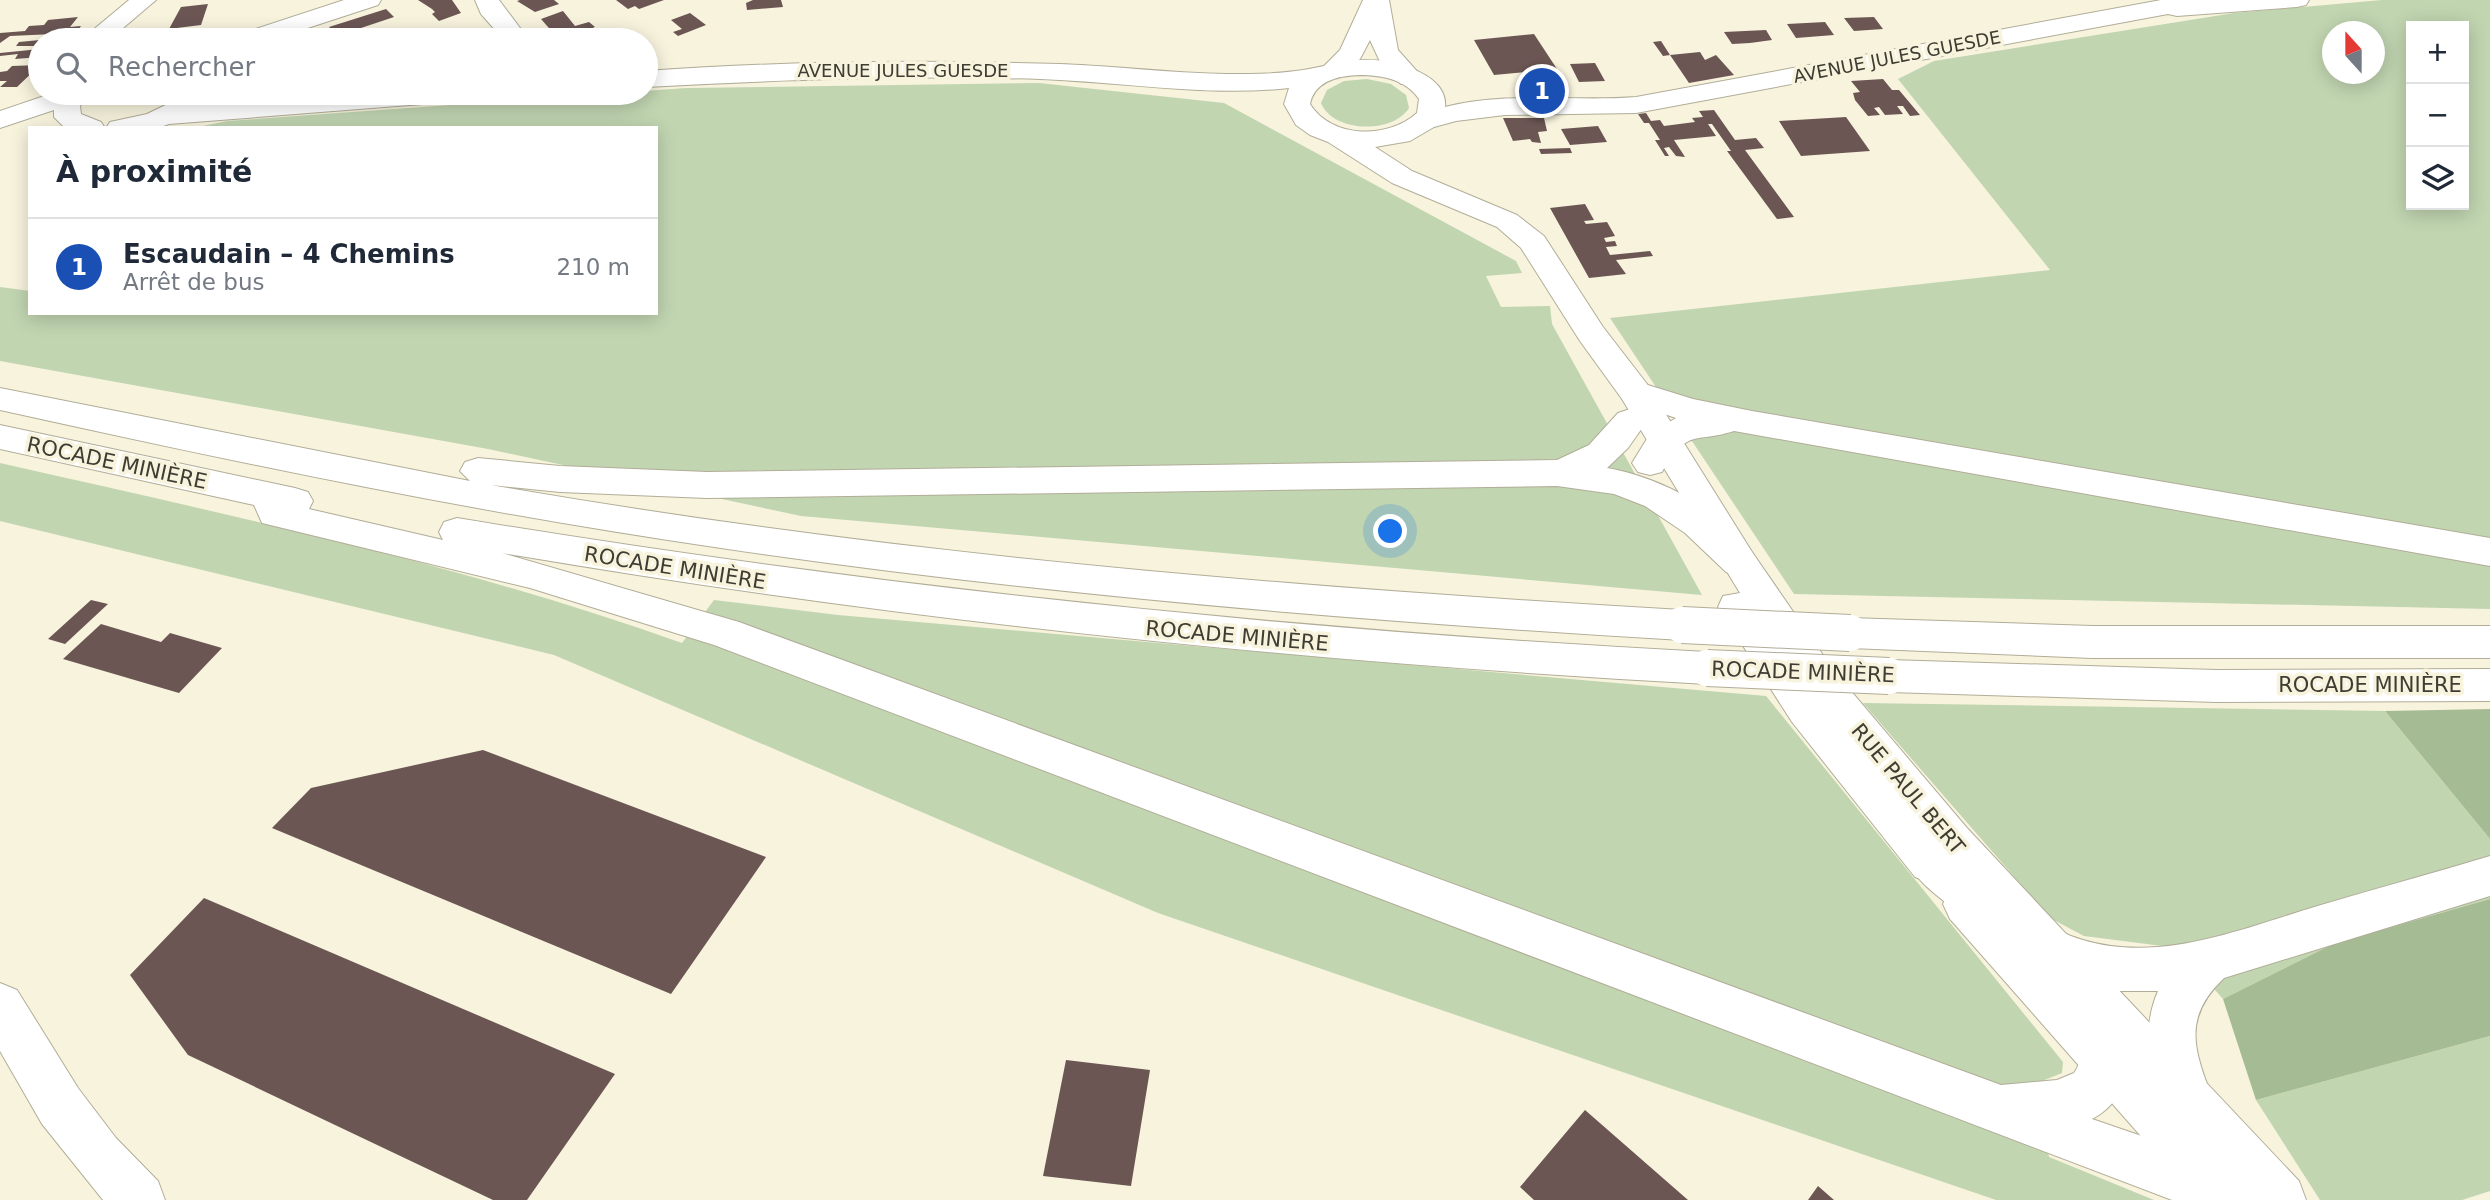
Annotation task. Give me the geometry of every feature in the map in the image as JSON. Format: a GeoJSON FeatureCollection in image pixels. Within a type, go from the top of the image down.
{"type":"FeatureCollection","features":[{"type":"Feature","properties":{"kind":"main road"},"geometry":{"type":"LineString","coordinates":[[111,28],[144,0]]}},
{"type":"Feature","properties":{"kind":"main road"},"geometry":{"type":"LineString","coordinates":[[288,28],[369,0]]}},
{"type":"Feature","properties":{"kind":"main road"},"geometry":{"type":"LineString","coordinates":[[487,0],[490,9],[507,28]]}},
{"type":"Feature","properties":{"kind":"main road"},"geometry":{"type":"LineString","coordinates":[[1302,116],[1297,104],[1299,93],[1351,54],[1376,0]]}},
{"type":"Feature","properties":{"kind":"main road"},"geometry":{"type":"LineString","coordinates":[[1376,0],[1382,46],[1394,64],[1415,81],[1433,103],[1421,125]]}},
{"type":"Feature","properties":{"kind":"main road","name":"AVENUE JULES GUESDE"},"geometry":{"type":"LineString","coordinates":[[1160,77],[1268,101],[1336,135],[1381,139],[1481,107],[1610,108],[2202,0]]}},
{"type":"Feature","properties":{"kind":"main road","name":"AVENUE JULES GUESDE"},"geometry":{"type":"LineString","coordinates":[[2099,19],[2297,0]]}},
{"type":"Feature","properties":{"kind":"main road","name":"AVENUE JULES GUESDE"},"geometry":{"type":"LineString","coordinates":[[658,78],[867,69],[1065,72],[1264,83],[1368,67],[1451,92],[1517,98],[1574,99],[1696,94]]}},
{"type":"Feature","properties":{"kind":"main road"},"geometry":{"type":"LineString","coordinates":[[167,116],[184,105]]}},
{"type":"Feature","properties":{"kind":"main road"},"geometry":{"type":"LineString","coordinates":[[128,126],[167,116],[294,105]]}},
{"type":"Feature","properties":{"kind":"main road"},"geometry":{"type":"LineString","coordinates":[[0,120],[78,109]]}},
{"type":"Feature","properties":{"kind":"main road"},"geometry":{"type":"LineString","coordinates":[[0,128],[78,109]]}},
{"type":"Feature","properties":{"kind":"main road","name":"RUE PAUL BERT"},"geometry":{"type":"LineString","coordinates":[[1421,125],[1405,144],[1404,155],[1414,174],[1429,187]]}},
{"type":"Feature","properties":{"kind":"main road","name":"RUE PAUL BERT"},"geometry":{"type":"LineString","coordinates":[[1336,135],[1402,177],[1490,212],[1525,235],[1548,262],[1657,451],[1739,562],[1799,653],[1855,727],[1942,831],[2280,1200]]}},
{"type":"Feature","properties":{"kind":"main road","name":"ROCADE MINIÈRE"},"geometry":{"type":"LineString","coordinates":[[0,399],[156,433],[572,511],[844,551],[1230,594],[1682,625],[1850,633],[2117,643],[2490,642]]}},
{"type":"Feature","properties":{"kind":"main road"},"geometry":{"type":"LineString","coordinates":[[1557,473],[1579,468],[1604,454],[1632,407],[1688,410],[2490,552]]}},
{"type":"Feature","properties":{"kind":"main road"},"geometry":{"type":"LineString","coordinates":[[1657,451],[1674,430],[1693,425],[1752,423]]}},
{"type":"Feature","properties":{"kind":"main road"},"geometry":{"type":"LineString","coordinates":[[156,433],[263,439],[399,461],[530,477],[657,484],[1244,480],[1557,473],[1626,484],[1675,505],[1699,522],[1739,562]]}},
{"type":"Feature","properties":{"kind":"main road","name":"ROCADE MINIÈRE"},"geometry":{"type":"LineString","coordinates":[[0,437],[269,496],[647,564],[990,611],[1302,643],[1707,668],[1889,676],[2216,686],[2490,685]]}},
{"type":"Feature","properties":{"kind":"main road","name":"RUE PAUL BERT"},"geometry":{"type":"LineString","coordinates":[[1657,451],[1675,505],[1788,684],[1841,755],[1931,863],[2226,1193]]}},
{"type":"Feature","properties":{"kind":"main road"},"geometry":{"type":"LineString","coordinates":[[269,496],[275,514],[530,574],[725,633],[2226,1193]]}},
{"type":"Feature","properties":{"kind":"main road"},"geometry":{"type":"LineString","coordinates":[[1931,863],[1996,916],[2049,949],[2084,963],[2124,969],[2159,969],[2210,960],[2490,876]]}},
{"type":"Feature","properties":{"kind":"main road"},"geometry":{"type":"LineString","coordinates":[[2188,1097],[2172,1047],[2174,1013],[2186,981],[2210,960]]}},
{"type":"Feature","properties":{"kind":"main road"},"geometry":{"type":"LineString","coordinates":[[2001,1110],[2049,1108],[2077,1102],[2094,1089],[2102,1077],[2106,1061],[2106,1036],[2097,1001]]}},
{"type":"Feature","properties":{"kind":"main road"},"geometry":{"type":"LineString","coordinates":[[0,1006],[60,1106],[98,1156],[139,1200]]}},
{"type":"Feature","properties":{"kind":"green space"},"geometry":{"type":"Polygon","coordinates":[[[2382,0],[2490,0],[2490,609],[1794,594],[1610,318],[2050,270],[1898,79],[1934,61],[2234,13],[2382,0]]]}},
{"type":"Feature","properties":{"kind":"green space"},"geometry":{"type":"Polygon","coordinates":[[[1367,79],[1391,84],[1406,95],[1409,108],[1390,122],[1364,127],[1338,120],[1328,113],[1321,103],[1327,90],[1344,81],[1367,79]]]}},
{"type":"Feature","properties":{"kind":"green space"},"geometry":{"type":"Polygon","coordinates":[[[1039,83],[1224,103],[1516,261],[1522,273],[1486,276],[1501,307],[1550,306],[1552,324],[1702,595],[801,516],[488,449],[0,361],[0,287],[28,291],[28,315],[658,315],[658,126],[203,126],[227,121],[450,105],[658,105],[658,90],[1039,83]]]}},
{"type":"Feature","properties":{"kind":"green space"},"geometry":{"type":"Polygon","coordinates":[[[0,463],[258,522],[429,565],[514,589],[682,643],[714,600],[838,615],[1766,696],[2063,1062],[2062,1073],[2032,1085],[2049,1157],[2154,1200],[1996,1200],[1158,913],[554,655],[0,521],[0,463]]]}},
{"type":"Feature","properties":{"kind":"green space"},"geometry":{"type":"Polygon","coordinates":[[[1863,703],[2385,711],[2490,839],[2490,899],[2335,943],[2223,999],[2178,948],[2084,936],[2050,918],[1863,703]]]}},
{"type":"Feature","properties":{"kind":"green space"},"geometry":{"type":"Polygon","coordinates":[[[2490,709],[2490,839],[2385,711],[2490,709]]]}},
{"type":"Feature","properties":{"kind":"green space"},"geometry":{"type":"Polygon","coordinates":[[[2490,899],[2490,1036],[2256,1100],[2223,999],[2335,943],[2490,899]]]}},
{"type":"Feature","properties":{"kind":"green space"},"geometry":{"type":"Polygon","coordinates":[[[2490,1036],[2490,1191],[2462,1200],[2320,1200],[2256,1100],[2490,1036]]]}},
{"type":"Feature","properties":{"kind":"building"},"geometry":{"type":"Polygon","coordinates":[[[418,0],[452,0],[461,13],[439,21],[432,14],[435,12],[432,9],[418,0]]]}},
{"type":"Feature","properties":{"kind":"building"},"geometry":{"type":"Polygon","coordinates":[[[554,0],[559,4],[535,12],[517,1],[554,0]]]}},
{"type":"Feature","properties":{"kind":"building"},"geometry":{"type":"Polygon","coordinates":[[[616,0],[664,0],[639,9],[635,6],[628,9],[616,0]]]}},
{"type":"Feature","properties":{"kind":"building"},"geometry":{"type":"Polygon","coordinates":[[[753,0],[781,0],[783,7],[747,10],[746,3],[753,0]]]}},
{"type":"Feature","properties":{"kind":"building"},"geometry":{"type":"Polygon","coordinates":[[[208,4],[201,25],[170,28],[181,7],[208,4]]]}},
{"type":"Feature","properties":{"kind":"building"},"geometry":{"type":"Polygon","coordinates":[[[386,9],[394,17],[361,28],[329,27],[386,9]]]}},
{"type":"Feature","properties":{"kind":"building"},"geometry":{"type":"Polygon","coordinates":[[[563,11],[575,26],[589,22],[595,27],[549,28],[541,19],[563,11]]]}},
{"type":"Feature","properties":{"kind":"building"},"geometry":{"type":"Polygon","coordinates":[[[690,13],[706,25],[678,36],[673,32],[682,29],[671,20],[690,13]]]}},
{"type":"Feature","properties":{"kind":"building"},"geometry":{"type":"Polygon","coordinates":[[[78,17],[70,27],[81,26],[80,28],[28,28],[28,35],[10,36],[0,43],[0,33],[25,31],[29,26],[44,25],[48,20],[78,17]]]}},
{"type":"Feature","properties":{"kind":"building"},"geometry":{"type":"Polygon","coordinates":[[[1874,17],[1883,29],[1854,31],[1844,18],[1874,17]]]}},
{"type":"Feature","properties":{"kind":"building"},"geometry":{"type":"Polygon","coordinates":[[[1825,22],[1834,35],[1796,38],[1787,24],[1825,22]]]}},
{"type":"Feature","properties":{"kind":"building"},"geometry":{"type":"Polygon","coordinates":[[[1766,30],[1772,40],[1732,44],[1724,32],[1766,30]]]}},
{"type":"Feature","properties":{"kind":"building"},"geometry":{"type":"Polygon","coordinates":[[[1534,34],[1557,69],[1494,75],[1474,40],[1534,34]]]}},
{"type":"Feature","properties":{"kind":"building"},"geometry":{"type":"Polygon","coordinates":[[[28,41],[28,46],[16,46],[19,42],[28,41]]]}},
{"type":"Feature","properties":{"kind":"building"},"geometry":{"type":"Polygon","coordinates":[[[1661,41],[1670,55],[1663,56],[1653,42],[1661,41]]]}},
{"type":"Feature","properties":{"kind":"building"},"geometry":{"type":"Polygon","coordinates":[[[28,50],[28,58],[15,59],[18,54],[0,56],[0,53],[28,50]]]}},
{"type":"Feature","properties":{"kind":"building"},"geometry":{"type":"Polygon","coordinates":[[[1700,52],[1705,60],[1716,55],[1734,75],[1689,83],[1670,55],[1700,52]]]}},
{"type":"Feature","properties":{"kind":"building"},"geometry":{"type":"Polygon","coordinates":[[[1595,63],[1605,81],[1579,82],[1570,64],[1595,63]]]}},
{"type":"Feature","properties":{"kind":"building"},"geometry":{"type":"Polygon","coordinates":[[[28,65],[28,76],[17,87],[0,87],[7,81],[0,81],[0,72],[7,71],[12,66],[28,65]]]}},
{"type":"Feature","properties":{"kind":"building"},"geometry":{"type":"Polygon","coordinates":[[[1883,79],[1892,90],[1899,90],[1920,115],[1910,116],[1903,106],[1897,106],[1903,114],[1885,115],[1879,107],[1874,108],[1880,115],[1868,116],[1855,100],[1853,93],[1860,92],[1851,81],[1883,79]]]}},
{"type":"Feature","properties":{"kind":"building"},"geometry":{"type":"Polygon","coordinates":[[[1714,110],[1735,140],[1756,138],[1764,148],[1745,150],[1794,217],[1777,219],[1727,151],[1731,151],[1712,124],[1708,124],[1716,136],[1674,140],[1685,157],[1676,156],[1669,147],[1664,148],[1669,156],[1665,156],[1655,140],[1660,140],[1649,123],[1644,123],[1638,114],[1646,113],[1651,121],[1660,120],[1664,126],[1695,122],[1692,118],[1703,117],[1699,111],[1714,110]]]}},
{"type":"Feature","properties":{"kind":"building"},"geometry":{"type":"Polygon","coordinates":[[[1846,117],[1870,151],[1801,156],[1779,121],[1846,117]]]}},
{"type":"Feature","properties":{"kind":"building"},"geometry":{"type":"Polygon","coordinates":[[[1503,118],[1544,118],[1547,131],[1538,132],[1541,143],[1532,142],[1530,139],[1513,141],[1503,118]]]}},
{"type":"Feature","properties":{"kind":"building"},"geometry":{"type":"Polygon","coordinates":[[[1598,126],[1607,142],[1570,145],[1561,129],[1598,126]]]}},
{"type":"Feature","properties":{"kind":"building"},"geometry":{"type":"Polygon","coordinates":[[[1570,148],[1572,153],[1541,154],[1539,149],[1570,148]]]}},
{"type":"Feature","properties":{"kind":"building"},"geometry":{"type":"Polygon","coordinates":[[[1585,204],[1594,220],[1584,221],[1586,224],[1607,222],[1615,236],[1604,238],[1606,242],[1615,241],[1617,246],[1606,247],[1610,255],[1650,251],[1653,256],[1616,260],[1626,274],[1589,278],[1550,208],[1585,204]]]}},
{"type":"Feature","properties":{"kind":"building"},"geometry":{"type":"Polygon","coordinates":[[[91,600],[108,604],[65,644],[48,639],[91,600]]]}},
{"type":"Feature","properties":{"kind":"building"},"geometry":{"type":"Polygon","coordinates":[[[101,624],[161,642],[170,633],[222,648],[179,693],[63,659],[101,624]]]}},
{"type":"Feature","properties":{"kind":"building"},"geometry":{"type":"Polygon","coordinates":[[[483,750],[766,857],[671,994],[272,828],[311,788],[483,750]]]}},
{"type":"Feature","properties":{"kind":"building"},"geometry":{"type":"Polygon","coordinates":[[[204,898],[615,1074],[527,1200],[493,1200],[188,1055],[130,975],[204,898]]]}},
{"type":"Feature","properties":{"kind":"building"},"geometry":{"type":"Polygon","coordinates":[[[1066,1060],[1150,1070],[1131,1186],[1043,1176],[1066,1060]]]}},
{"type":"Feature","properties":{"kind":"building"},"geometry":{"type":"Polygon","coordinates":[[[1585,1110],[1688,1200],[1534,1200],[1520,1187],[1585,1110]]]}},
{"type":"Feature","properties":{"kind":"building"},"geometry":{"type":"Polygon","coordinates":[[[1818,1186],[1834,1200],[1808,1200],[1818,1186]]]}},
{"type":"Feature","properties":{"kind":"place","name":"Escaudain – 4 Chemins"},"geometry":{"type":"Point","coordinates":[1542,91]}}]}
